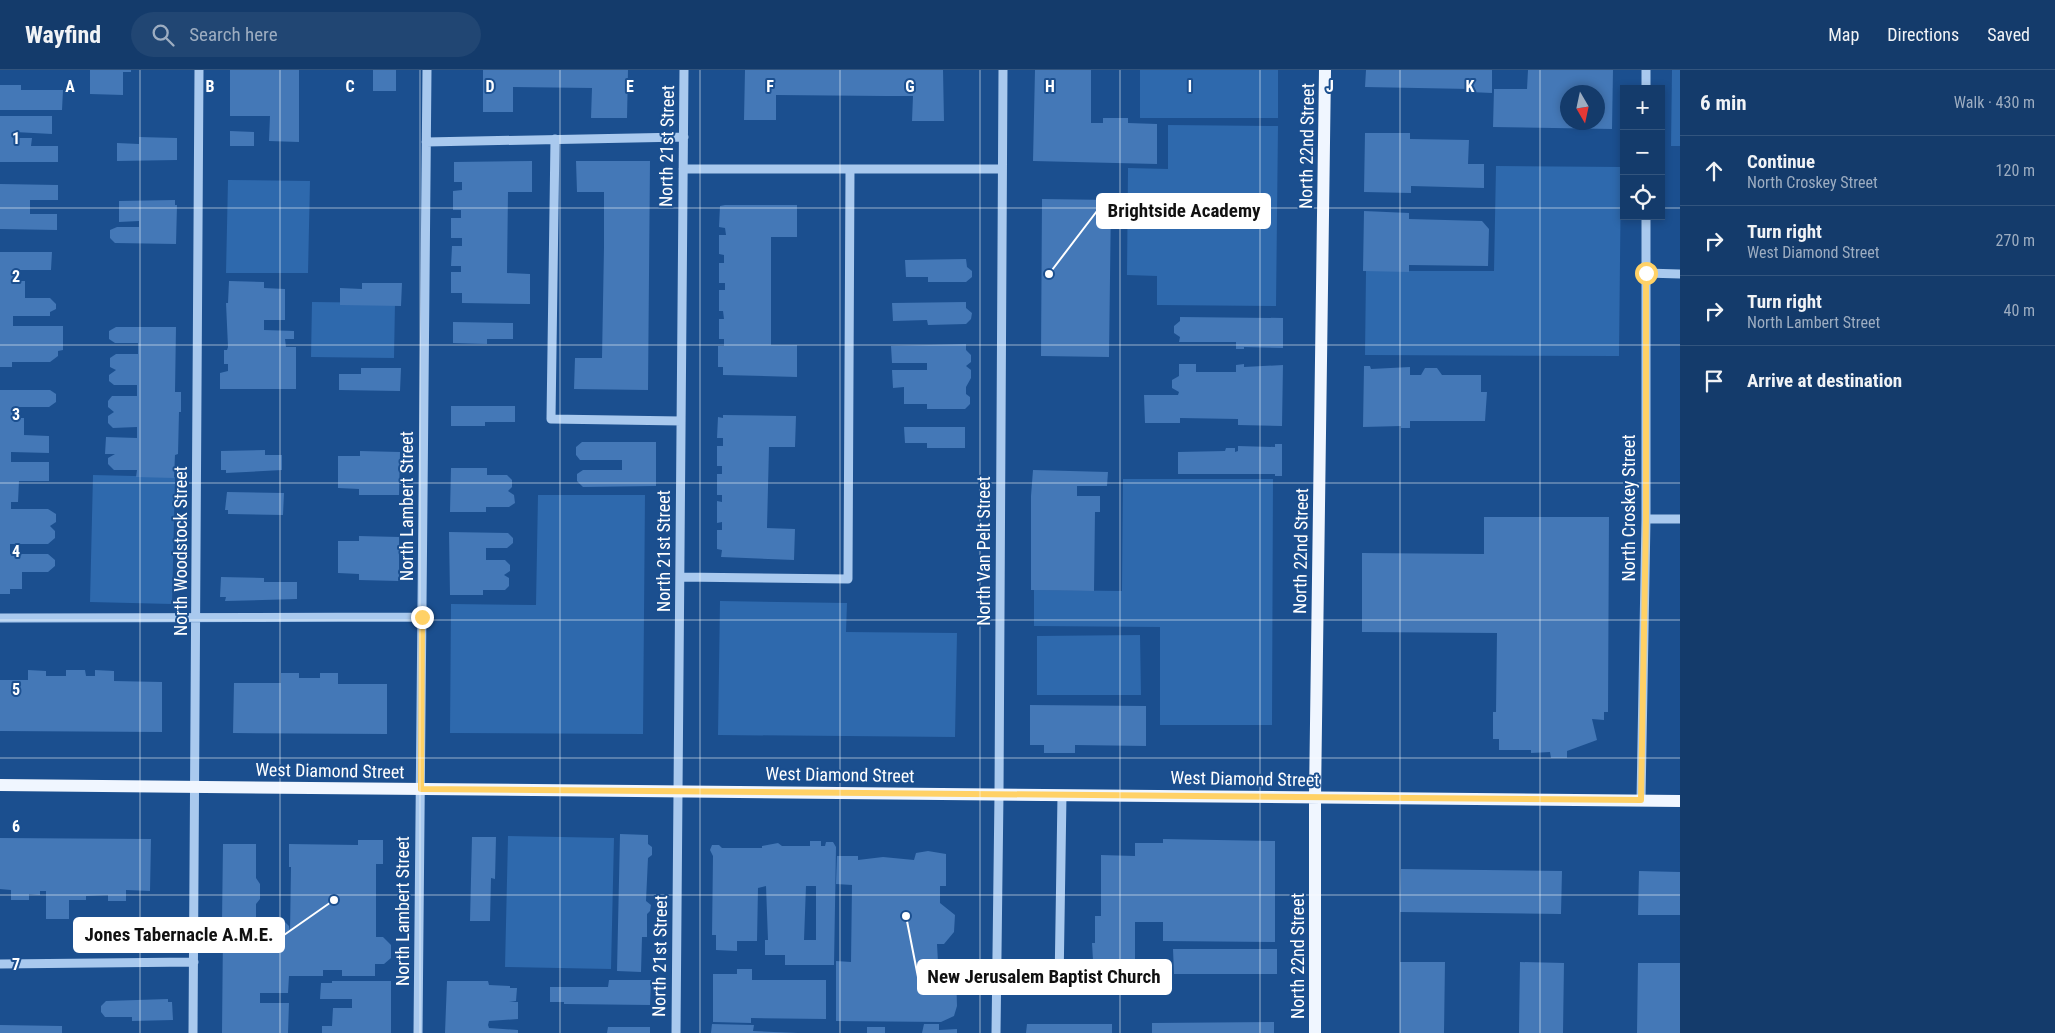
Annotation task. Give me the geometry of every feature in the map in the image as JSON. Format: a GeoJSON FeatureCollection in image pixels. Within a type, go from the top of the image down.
{"type":"FeatureCollection","features":[{"type":"Feature","properties":{"kind":"main road","name":"North 22nd Street"},"geometry":{"type":"LineString","coordinates":[[1315,1033],[1315,797],[1326,70]]}},
{"type":"Feature","properties":{"kind":"main road","name":"West Diamond Street"},"geometry":{"type":"LineString","coordinates":[[0,785],[1680,801]]}},
{"type":"Feature","properties":{"kind":"street","name":"North Woodstock Street"},"geometry":{"type":"LineString","coordinates":[[193,1033],[199,70]]}},
{"type":"Feature","properties":{"kind":"street","name":"North Lambert Street"},"geometry":{"type":"LineString","coordinates":[[418,1033],[426,70]]}},
{"type":"Feature","properties":{"kind":"street","name":"North 21st Street"},"geometry":{"type":"LineString","coordinates":[[676,1033],[684,70]]}},
{"type":"Feature","properties":{"kind":"street","name":"North Van Pelt Street"},"geometry":{"type":"LineString","coordinates":[[996,1033],[1003,70]]}},
{"type":"Feature","properties":{"kind":"street"},"geometry":{"type":"LineString","coordinates":[[1646,70],[1646,85]]}},
{"type":"Feature","properties":{"kind":"street"},"geometry":{"type":"LineString","coordinates":[[426,142],[684,137]]}},
{"type":"Feature","properties":{"kind":"street"},"geometry":{"type":"LineString","coordinates":[[555,138],[551,419],[681,421]]}},
{"type":"Feature","properties":{"kind":"street"},"geometry":{"type":"LineString","coordinates":[[684,169],[1002,169]]}},
{"type":"Feature","properties":{"kind":"street"},"geometry":{"type":"LineString","coordinates":[[680,577],[848,579],[850,169]]}},
{"type":"Feature","properties":{"kind":"street","name":"North Croskey Street"},"geometry":{"type":"LineString","coordinates":[[1641,800],[1646,519],[1646,220]]}},
{"type":"Feature","properties":{"kind":"street"},"geometry":{"type":"LineString","coordinates":[[1646,273],[1680,274]]}},
{"type":"Feature","properties":{"kind":"street"},"geometry":{"type":"LineString","coordinates":[[1646,519],[1680,519]]}},
{"type":"Feature","properties":{"kind":"street"},"geometry":{"type":"LineString","coordinates":[[0,618],[197,616],[422,617]]}},
{"type":"Feature","properties":{"kind":"street"},"geometry":{"type":"LineString","coordinates":[[996,984],[1059,985],[1062,795]]}},
{"type":"Feature","properties":{"kind":"street"},"geometry":{"type":"LineString","coordinates":[[0,964],[194,962]]}},
{"type":"Feature","properties":{"kind":"shaded area"},"geometry":{"type":"Polygon","coordinates":[[[1140,70],[1278,70],[1278,118],[1140,118],[1140,70]]]}},
{"type":"Feature","properties":{"kind":"shaded area"},"geometry":{"type":"Polygon","coordinates":[[[1672,70],[1680,70],[1680,146],[1671,146],[1672,70]]]}},
{"type":"Feature","properties":{"kind":"shaded area"},"geometry":{"type":"Polygon","coordinates":[[[1168,125],[1278,126],[1276,306],[1157,305],[1157,276],[1127,275],[1128,168],[1168,169],[1168,125]]]}},
{"type":"Feature","properties":{"kind":"shaded area"},"geometry":{"type":"Polygon","coordinates":[[[1496,166],[1620,167],[1619,356],[1365,355],[1366,271],[1494,271],[1496,166]]]}},
{"type":"Feature","properties":{"kind":"shaded area"},"geometry":{"type":"Polygon","coordinates":[[[228,180],[310,181],[308,273],[226,273],[228,180]]]}},
{"type":"Feature","properties":{"kind":"shaded area"},"geometry":{"type":"Polygon","coordinates":[[[312,302],[395,303],[394,358],[311,357],[312,302]]]}},
{"type":"Feature","properties":{"kind":"shaded area"},"geometry":{"type":"Polygon","coordinates":[[[93,475],[175,477],[172,604],[90,602],[93,475]]]}},
{"type":"Feature","properties":{"kind":"shaded area"},"geometry":{"type":"Polygon","coordinates":[[[1123,479],[1273,479],[1272,725],[1160,725],[1160,627],[1034,626],[1034,590],[1122,591],[1123,479]]]}},
{"type":"Feature","properties":{"kind":"shaded area"},"geometry":{"type":"Polygon","coordinates":[[[538,495],[645,495],[643,734],[450,733],[451,604],[536,605],[538,495]]]}},
{"type":"Feature","properties":{"kind":"shaded area"},"geometry":{"type":"Polygon","coordinates":[[[720,601],[847,603],[846,632],[957,633],[955,737],[718,735],[720,601]]]}},
{"type":"Feature","properties":{"kind":"shaded area"},"geometry":{"type":"Polygon","coordinates":[[[1140,635],[1141,695],[1037,695],[1037,636],[1140,635]]]}},
{"type":"Feature","properties":{"kind":"shaded area"},"geometry":{"type":"Polygon","coordinates":[[[508,836],[614,838],[611,969],[505,967],[508,836]]]}},
{"type":"Feature","properties":{"kind":"building"},"geometry":{"type":"Polygon","coordinates":[[[90,70],[131,70],[131,72],[123,72],[123,95],[90,94],[90,70]]]}},
{"type":"Feature","properties":{"kind":"building"},"geometry":{"type":"Polygon","coordinates":[[[230,70],[299,70],[299,142],[269,141],[270,116],[230,116],[230,70]]]}},
{"type":"Feature","properties":{"kind":"building"},"geometry":{"type":"Polygon","coordinates":[[[373,70],[396,70],[396,91],[373,91],[373,70]]]}},
{"type":"Feature","properties":{"kind":"building"},"geometry":{"type":"Polygon","coordinates":[[[483,70],[628,70],[627,118],[591,118],[592,88],[513,87],[513,112],[483,112],[483,70]]]}},
{"type":"Feature","properties":{"kind":"building"},"geometry":{"type":"Polygon","coordinates":[[[745,70],[943,70],[944,121],[912,121],[913,96],[776,95],[776,120],[744,120],[745,70]]]}},
{"type":"Feature","properties":{"kind":"building"},"geometry":{"type":"Polygon","coordinates":[[[1035,70],[1091,70],[1091,123],[1103,123],[1103,118],[1128,118],[1128,123],[1157,124],[1157,164],[1033,161],[1035,70]]]}},
{"type":"Feature","properties":{"kind":"building"},"geometry":{"type":"Polygon","coordinates":[[[1366,70],[1492,70],[1492,93],[1470,92],[1470,89],[1365,87],[1366,70]]]}},
{"type":"Feature","properties":{"kind":"building"},"geometry":{"type":"Polygon","coordinates":[[[1528,70],[1613,70],[1612,129],[1605,129],[1605,85],[1560,85],[1560,128],[1493,127],[1494,89],[1527,89],[1528,70]]]}},
{"type":"Feature","properties":{"kind":"building"},"geometry":{"type":"Polygon","coordinates":[[[0,85],[21,85],[21,90],[63,90],[62,110],[0,110],[0,85]]]}},
{"type":"Feature","properties":{"kind":"building"},"geometry":{"type":"Polygon","coordinates":[[[0,116],[52,116],[52,134],[15,132],[15,138],[32,138],[31,146],[58,146],[58,162],[0,162],[0,116]]]}},
{"type":"Feature","properties":{"kind":"building"},"geometry":{"type":"Polygon","coordinates":[[[230,131],[254,132],[254,146],[230,146],[230,131]]]}},
{"type":"Feature","properties":{"kind":"building"},"geometry":{"type":"Polygon","coordinates":[[[1365,133],[1410,133],[1410,139],[1469,140],[1468,164],[1484,164],[1484,188],[1411,186],[1411,193],[1364,192],[1365,133]]]}},
{"type":"Feature","properties":{"kind":"building"},"geometry":{"type":"Polygon","coordinates":[[[139,137],[177,138],[177,160],[117,161],[117,143],[139,144],[139,137]]]}},
{"type":"Feature","properties":{"kind":"building"},"geometry":{"type":"Polygon","coordinates":[[[532,161],[532,192],[508,192],[507,273],[530,274],[530,304],[462,303],[462,293],[451,293],[451,272],[461,272],[461,266],[451,266],[452,246],[462,246],[462,238],[451,238],[451,218],[461,218],[461,210],[453,210],[453,191],[462,190],[462,182],[454,182],[454,162],[532,161]]]}},
{"type":"Feature","properties":{"kind":"building"},"geometry":{"type":"Polygon","coordinates":[[[576,161],[650,161],[648,390],[574,389],[575,358],[602,358],[604,247],[604,192],[577,192],[576,161]]]}},
{"type":"Feature","properties":{"kind":"building"},"geometry":{"type":"Polygon","coordinates":[[[0,184],[58,185],[58,200],[30,200],[30,214],[57,214],[57,230],[0,229],[0,184]]]}},
{"type":"Feature","properties":{"kind":"building"},"geometry":{"type":"Polygon","coordinates":[[[1042,199],[1111,200],[1109,357],[1041,356],[1042,199]]]}},
{"type":"Feature","properties":{"kind":"building"},"geometry":{"type":"Polygon","coordinates":[[[175,200],[175,205],[177,205],[176,244],[115,243],[110,238],[110,230],[117,227],[139,227],[139,221],[119,222],[119,201],[175,200]]]}},
{"type":"Feature","properties":{"kind":"building"},"geometry":{"type":"Polygon","coordinates":[[[797,205],[797,237],[771,237],[771,345],[797,345],[797,377],[723,375],[723,367],[718,367],[718,346],[724,346],[724,339],[719,339],[719,319],[724,319],[723,311],[719,311],[719,290],[725,290],[725,283],[719,283],[719,263],[724,263],[724,255],[719,254],[719,235],[726,235],[725,228],[719,227],[720,206],[797,205]]]}},
{"type":"Feature","properties":{"kind":"building"},"geometry":{"type":"Polygon","coordinates":[[[1364,211],[1409,213],[1409,219],[1482,221],[1489,229],[1488,266],[1409,265],[1409,272],[1363,271],[1364,211]]]}},
{"type":"Feature","properties":{"kind":"building"},"geometry":{"type":"Polygon","coordinates":[[[0,252],[52,252],[51,270],[14,270],[14,281],[25,281],[25,298],[50,298],[56,304],[56,309],[50,312],[50,316],[13,316],[13,326],[63,326],[63,350],[58,351],[58,356],[50,362],[12,362],[12,367],[0,367],[0,252]]]}},
{"type":"Feature","properties":{"kind":"building"},"geometry":{"type":"Polygon","coordinates":[[[966,259],[967,267],[972,271],[972,277],[966,282],[928,282],[928,277],[906,277],[905,260],[966,259]]]}},
{"type":"Feature","properties":{"kind":"building"},"geometry":{"type":"Polygon","coordinates":[[[229,281],[264,282],[264,288],[285,289],[285,320],[264,320],[264,330],[294,331],[294,339],[285,339],[286,347],[296,347],[296,389],[220,389],[220,373],[228,371],[228,364],[224,364],[224,350],[227,350],[228,347],[226,303],[228,303],[229,281]]]}},
{"type":"Feature","properties":{"kind":"building"},"geometry":{"type":"Polygon","coordinates":[[[362,283],[402,283],[401,306],[340,305],[340,288],[362,289],[362,283]]]}},
{"type":"Feature","properties":{"kind":"building"},"geometry":{"type":"Polygon","coordinates":[[[966,302],[966,308],[972,313],[971,319],[966,324],[928,325],[927,320],[893,321],[892,303],[966,302]]]}},
{"type":"Feature","properties":{"kind":"building"},"geometry":{"type":"Polygon","coordinates":[[[1180,317],[1283,318],[1283,348],[1244,347],[1244,349],[1236,349],[1236,342],[1179,342],[1180,337],[1174,333],[1174,326],[1180,321],[1180,317]]]}},
{"type":"Feature","properties":{"kind":"building"},"geometry":{"type":"Polygon","coordinates":[[[453,322],[513,323],[513,339],[487,339],[487,344],[453,343],[453,322]]]}},
{"type":"Feature","properties":{"kind":"building"},"geometry":{"type":"Polygon","coordinates":[[[116,327],[176,327],[175,392],[181,392],[181,412],[179,412],[178,454],[175,455],[174,478],[136,477],[137,470],[114,470],[108,464],[108,458],[115,454],[105,454],[106,437],[137,438],[137,427],[113,428],[108,423],[108,416],[114,412],[108,407],[108,401],[112,396],[137,396],[137,385],[114,385],[109,381],[109,375],[116,370],[110,367],[110,358],[116,354],[138,354],[138,343],[115,343],[109,339],[109,331],[116,327]]]}},
{"type":"Feature","properties":{"kind":"building"},"geometry":{"type":"Polygon","coordinates":[[[966,344],[966,350],[971,355],[971,362],[966,366],[971,370],[971,378],[966,387],[966,394],[970,397],[970,404],[965,409],[927,409],[927,404],[904,404],[904,387],[893,388],[892,370],[927,370],[927,363],[892,363],[891,346],[966,344]]]}},
{"type":"Feature","properties":{"kind":"building"},"geometry":{"type":"Polygon","coordinates":[[[1179,364],[1196,364],[1196,372],[1236,372],[1236,365],[1244,364],[1244,367],[1283,365],[1282,426],[1238,425],[1238,419],[1180,418],[1180,423],[1145,423],[1144,395],[1178,395],[1179,392],[1172,388],[1172,380],[1179,376],[1179,364]]]}},
{"type":"Feature","properties":{"kind":"building"},"geometry":{"type":"Polygon","coordinates":[[[1364,366],[1370,366],[1371,369],[1410,367],[1410,375],[1421,375],[1425,368],[1437,368],[1442,375],[1481,375],[1481,392],[1487,392],[1485,421],[1410,421],[1410,428],[1401,428],[1401,426],[1363,427],[1364,366]]]}},
{"type":"Feature","properties":{"kind":"building"},"geometry":{"type":"Polygon","coordinates":[[[361,368],[401,368],[400,391],[339,390],[339,374],[361,374],[361,368]]]}},
{"type":"Feature","properties":{"kind":"building"},"geometry":{"type":"Polygon","coordinates":[[[0,390],[50,390],[56,394],[56,402],[49,407],[12,407],[12,418],[24,418],[24,435],[49,436],[49,453],[11,452],[11,462],[49,462],[49,481],[19,481],[18,502],[11,502],[11,509],[48,509],[56,514],[56,522],[50,526],[55,531],[55,538],[48,544],[10,544],[10,554],[48,554],[55,560],[55,566],[48,572],[22,572],[22,589],[10,589],[10,594],[0,594],[0,390]]]}},
{"type":"Feature","properties":{"kind":"building"},"geometry":{"type":"Polygon","coordinates":[[[451,406],[515,406],[515,422],[485,422],[485,426],[451,426],[451,406]]]}},
{"type":"Feature","properties":{"kind":"building"},"geometry":{"type":"Polygon","coordinates":[[[723,415],[796,416],[795,447],[769,447],[767,528],[795,529],[794,560],[721,557],[722,550],[717,549],[717,530],[722,530],[722,522],[717,523],[717,501],[722,502],[722,495],[717,495],[717,474],[722,474],[722,466],[717,466],[717,446],[723,446],[723,438],[717,438],[718,417],[723,418],[723,415]]]}},
{"type":"Feature","properties":{"kind":"building"},"geometry":{"type":"Polygon","coordinates":[[[904,427],[965,427],[965,448],[927,448],[927,443],[905,443],[904,427]]]}},
{"type":"Feature","properties":{"kind":"building"},"geometry":{"type":"Polygon","coordinates":[[[582,442],[656,442],[656,486],[583,487],[577,481],[577,474],[583,470],[622,470],[622,460],[580,460],[576,455],[576,447],[582,442]]]}},
{"type":"Feature","properties":{"kind":"building"},"geometry":{"type":"Polygon","coordinates":[[[1275,444],[1282,444],[1282,476],[1275,476],[1275,474],[1178,474],[1178,452],[1225,451],[1226,448],[1235,448],[1235,452],[1238,451],[1238,446],[1275,447],[1275,444]]]}},
{"type":"Feature","properties":{"kind":"building"},"geometry":{"type":"Polygon","coordinates":[[[265,450],[265,455],[282,455],[282,470],[226,473],[226,470],[221,470],[221,451],[265,450]]]}},
{"type":"Feature","properties":{"kind":"building"},"geometry":{"type":"Polygon","coordinates":[[[360,451],[400,452],[399,495],[359,495],[359,489],[338,488],[338,456],[360,456],[360,451]]]}},
{"type":"Feature","properties":{"kind":"building"},"geometry":{"type":"Polygon","coordinates":[[[451,468],[487,468],[487,475],[507,475],[512,480],[512,487],[508,491],[514,495],[515,503],[509,507],[486,507],[486,512],[450,512],[451,468]]]}},
{"type":"Feature","properties":{"kind":"building"},"geometry":{"type":"Polygon","coordinates":[[[1033,470],[1108,472],[1107,486],[1077,486],[1077,496],[1100,496],[1100,512],[1095,512],[1094,591],[1031,590],[1031,496],[1033,470]]]}},
{"type":"Feature","properties":{"kind":"building"},"geometry":{"type":"Polygon","coordinates":[[[227,492],[284,493],[283,515],[228,514],[228,510],[225,510],[227,492]]]}},
{"type":"Feature","properties":{"kind":"building"},"geometry":{"type":"Polygon","coordinates":[[[1484,517],[1609,517],[1608,712],[1604,712],[1604,720],[1592,719],[1597,740],[1567,751],[1567,758],[1551,758],[1550,752],[1531,753],[1531,750],[1499,750],[1499,739],[1493,739],[1493,712],[1496,712],[1497,633],[1362,632],[1362,553],[1484,554],[1484,517]]]}},
{"type":"Feature","properties":{"kind":"building"},"geometry":{"type":"Polygon","coordinates":[[[449,532],[508,533],[513,538],[513,543],[507,548],[486,548],[486,560],[505,560],[510,565],[510,571],[504,575],[509,578],[509,586],[505,590],[483,590],[483,595],[450,595],[449,532]]]}},
{"type":"Feature","properties":{"kind":"building"},"geometry":{"type":"Polygon","coordinates":[[[359,536],[399,537],[399,581],[359,580],[359,574],[338,573],[338,541],[359,541],[359,536]]]}},
{"type":"Feature","properties":{"kind":"building"},"geometry":{"type":"Polygon","coordinates":[[[221,577],[264,578],[264,582],[297,582],[297,599],[225,601],[226,597],[220,597],[221,577]]]}},
{"type":"Feature","properties":{"kind":"building"},"geometry":{"type":"Polygon","coordinates":[[[28,670],[46,671],[46,676],[66,676],[66,670],[85,670],[86,676],[95,676],[95,670],[114,671],[114,681],[162,682],[162,732],[0,731],[0,680],[28,680],[28,670]]]}},
{"type":"Feature","properties":{"kind":"building"},"geometry":{"type":"Polygon","coordinates":[[[281,673],[299,673],[299,678],[320,678],[320,673],[338,673],[338,684],[387,684],[387,734],[233,733],[234,683],[281,683],[281,673]]]}},
{"type":"Feature","properties":{"kind":"building"},"geometry":{"type":"Polygon","coordinates":[[[1030,705],[1146,706],[1146,746],[1075,745],[1075,753],[1044,753],[1044,745],[1030,745],[1030,705]]]}},
{"type":"Feature","properties":{"kind":"building"},"geometry":{"type":"Polygon","coordinates":[[[620,834],[648,835],[648,844],[652,847],[652,855],[648,858],[646,901],[651,905],[650,911],[647,914],[647,937],[642,937],[641,972],[617,971],[620,834]]]}},
{"type":"Feature","properties":{"kind":"building"},"geometry":{"type":"Polygon","coordinates":[[[472,837],[496,837],[495,879],[491,878],[490,921],[470,921],[472,837]]]}},
{"type":"Feature","properties":{"kind":"building"},"geometry":{"type":"Polygon","coordinates":[[[0,838],[151,839],[150,891],[126,890],[126,901],[108,901],[108,895],[86,896],[86,900],[69,900],[69,919],[46,919],[46,891],[40,891],[40,895],[29,894],[29,900],[11,900],[11,890],[0,889],[0,838]]]}},
{"type":"Feature","properties":{"kind":"building"},"geometry":{"type":"Polygon","coordinates":[[[1163,839],[1275,841],[1275,942],[1163,941],[1163,922],[1135,922],[1135,978],[1094,978],[1092,943],[1095,943],[1095,916],[1101,916],[1101,855],[1135,856],[1135,843],[1163,843],[1163,839]]]}},
{"type":"Feature","properties":{"kind":"building"},"geometry":{"type":"Polygon","coordinates":[[[358,840],[383,840],[383,864],[376,864],[376,937],[383,937],[391,945],[391,958],[384,964],[375,964],[375,976],[342,976],[342,970],[323,970],[323,976],[289,976],[288,993],[260,993],[260,1003],[289,1003],[288,1033],[222,1033],[223,929],[238,929],[238,921],[222,921],[223,844],[256,844],[256,878],[260,884],[260,899],[256,904],[256,929],[265,919],[282,919],[289,926],[290,933],[291,867],[289,867],[289,844],[358,845],[358,840]]]}},
{"type":"Feature","properties":{"kind":"building"},"geometry":{"type":"Polygon","coordinates":[[[810,841],[821,841],[821,846],[825,846],[826,842],[833,842],[836,847],[834,965],[785,965],[785,955],[765,955],[765,940],[768,940],[766,886],[758,888],[757,941],[737,941],[737,951],[716,950],[716,935],[712,935],[713,856],[710,850],[712,845],[719,845],[722,848],[762,848],[762,846],[778,843],[782,846],[810,846],[810,841]],[[806,886],[804,940],[816,940],[816,886],[806,886]]]}},
{"type":"Feature","properties":{"kind":"building"},"geometry":{"type":"Polygon","coordinates":[[[928,851],[946,854],[946,886],[940,886],[940,903],[955,915],[954,932],[944,944],[937,944],[938,962],[949,964],[956,972],[957,1006],[954,1016],[941,1022],[836,1021],[836,961],[851,962],[852,885],[836,884],[837,856],[858,856],[858,860],[883,857],[914,860],[916,853],[928,851]]]}},
{"type":"Feature","properties":{"kind":"building"},"geometry":{"type":"Polygon","coordinates":[[[1401,869],[1562,871],[1561,914],[1400,912],[1401,869]]]}},
{"type":"Feature","properties":{"kind":"building"},"geometry":{"type":"Polygon","coordinates":[[[1639,871],[1680,872],[1680,915],[1638,915],[1639,871]]]}},
{"type":"Feature","properties":{"kind":"building"},"geometry":{"type":"Polygon","coordinates":[[[1173,949],[1277,949],[1277,974],[1174,974],[1173,949]]]}},
{"type":"Feature","properties":{"kind":"building"},"geometry":{"type":"Polygon","coordinates":[[[1400,962],[1445,962],[1444,1033],[1400,1033],[1400,962]]]}},
{"type":"Feature","properties":{"kind":"building"},"geometry":{"type":"Polygon","coordinates":[[[1520,962],[1564,963],[1563,1033],[1519,1033],[1520,962]]]}},
{"type":"Feature","properties":{"kind":"building"},"geometry":{"type":"Polygon","coordinates":[[[1638,963],[1680,963],[1680,1033],[1637,1033],[1638,963]]]}},
{"type":"Feature","properties":{"kind":"building"},"geometry":{"type":"Polygon","coordinates":[[[737,969],[752,969],[752,980],[826,980],[826,1019],[751,1018],[751,1023],[713,1022],[713,974],[737,974],[737,969]]]}},
{"type":"Feature","properties":{"kind":"building"},"geometry":{"type":"Polygon","coordinates":[[[609,980],[651,980],[650,1005],[564,1004],[564,1002],[550,1002],[550,987],[608,987],[609,980]]]}},
{"type":"Feature","properties":{"kind":"building"},"geometry":{"type":"Polygon","coordinates":[[[332,981],[391,981],[391,1033],[322,1033],[322,1026],[332,1026],[333,1008],[352,1008],[352,999],[320,999],[321,983],[332,983],[332,981]]]}},
{"type":"Feature","properties":{"kind":"building"},"geometry":{"type":"Polygon","coordinates":[[[447,981],[488,981],[489,985],[517,988],[516,1001],[509,1002],[518,1002],[518,1019],[489,1021],[488,1025],[489,1028],[518,1030],[518,1033],[445,1033],[447,981]]]}},
{"type":"Feature","properties":{"kind":"building"},"geometry":{"type":"Polygon","coordinates":[[[168,999],[168,1002],[172,1002],[173,1020],[132,1021],[132,1017],[105,1017],[101,1012],[101,1006],[106,1001],[168,999]]]}},
{"type":"Feature","properties":{"kind":"building"},"geometry":{"type":"Polygon","coordinates":[[[1274,1022],[1274,1033],[1152,1033],[1152,1023],[1274,1022]]]}},
{"type":"Feature","properties":{"kind":"building"},"geometry":{"type":"Polygon","coordinates":[[[712,1024],[754,1025],[753,1031],[798,1033],[711,1033],[712,1024]]]}},
{"type":"Feature","properties":{"kind":"building"},"geometry":{"type":"Polygon","coordinates":[[[924,1024],[939,1024],[939,1030],[957,1029],[957,1033],[922,1033],[924,1024]]]}},
{"type":"Feature","properties":{"kind":"building"},"geometry":{"type":"Polygon","coordinates":[[[1027,1024],[1112,1024],[1112,1033],[1026,1033],[1027,1024]]]}},
{"type":"Feature","properties":{"kind":"building"},"geometry":{"type":"Polygon","coordinates":[[[0,1025],[62,1026],[62,1033],[0,1033],[0,1025]]]}},
{"type":"Feature","properties":{"kind":"building"},"geometry":{"type":"Polygon","coordinates":[[[608,1027],[650,1027],[650,1033],[607,1033],[608,1027]]]}},
{"type":"Feature","properties":{"kind":"building"},"geometry":{"type":"Polygon","coordinates":[[[867,1027],[885,1027],[885,1033],[867,1033],[867,1027]]]}},
{"type":"Feature","properties":{"kind":"place","name":"Brightside Academy"},"geometry":{"type":"Point","coordinates":[1049,274]}},
{"type":"Feature","properties":{"kind":"place","name":"Jones Tabernacle A.M.E."},"geometry":{"type":"Point","coordinates":[334,900]}},
{"type":"Feature","properties":{"kind":"place","name":"New Jerusalem Baptist Church"},"geometry":{"type":"Point","coordinates":[906,916]}},
{"type":"Feature","properties":{"kind":"route"},"geometry":{"type":"LineString","coordinates":[[422,617],[421,789],[1641,800],[1646,519],[1646,273]]}}]}
